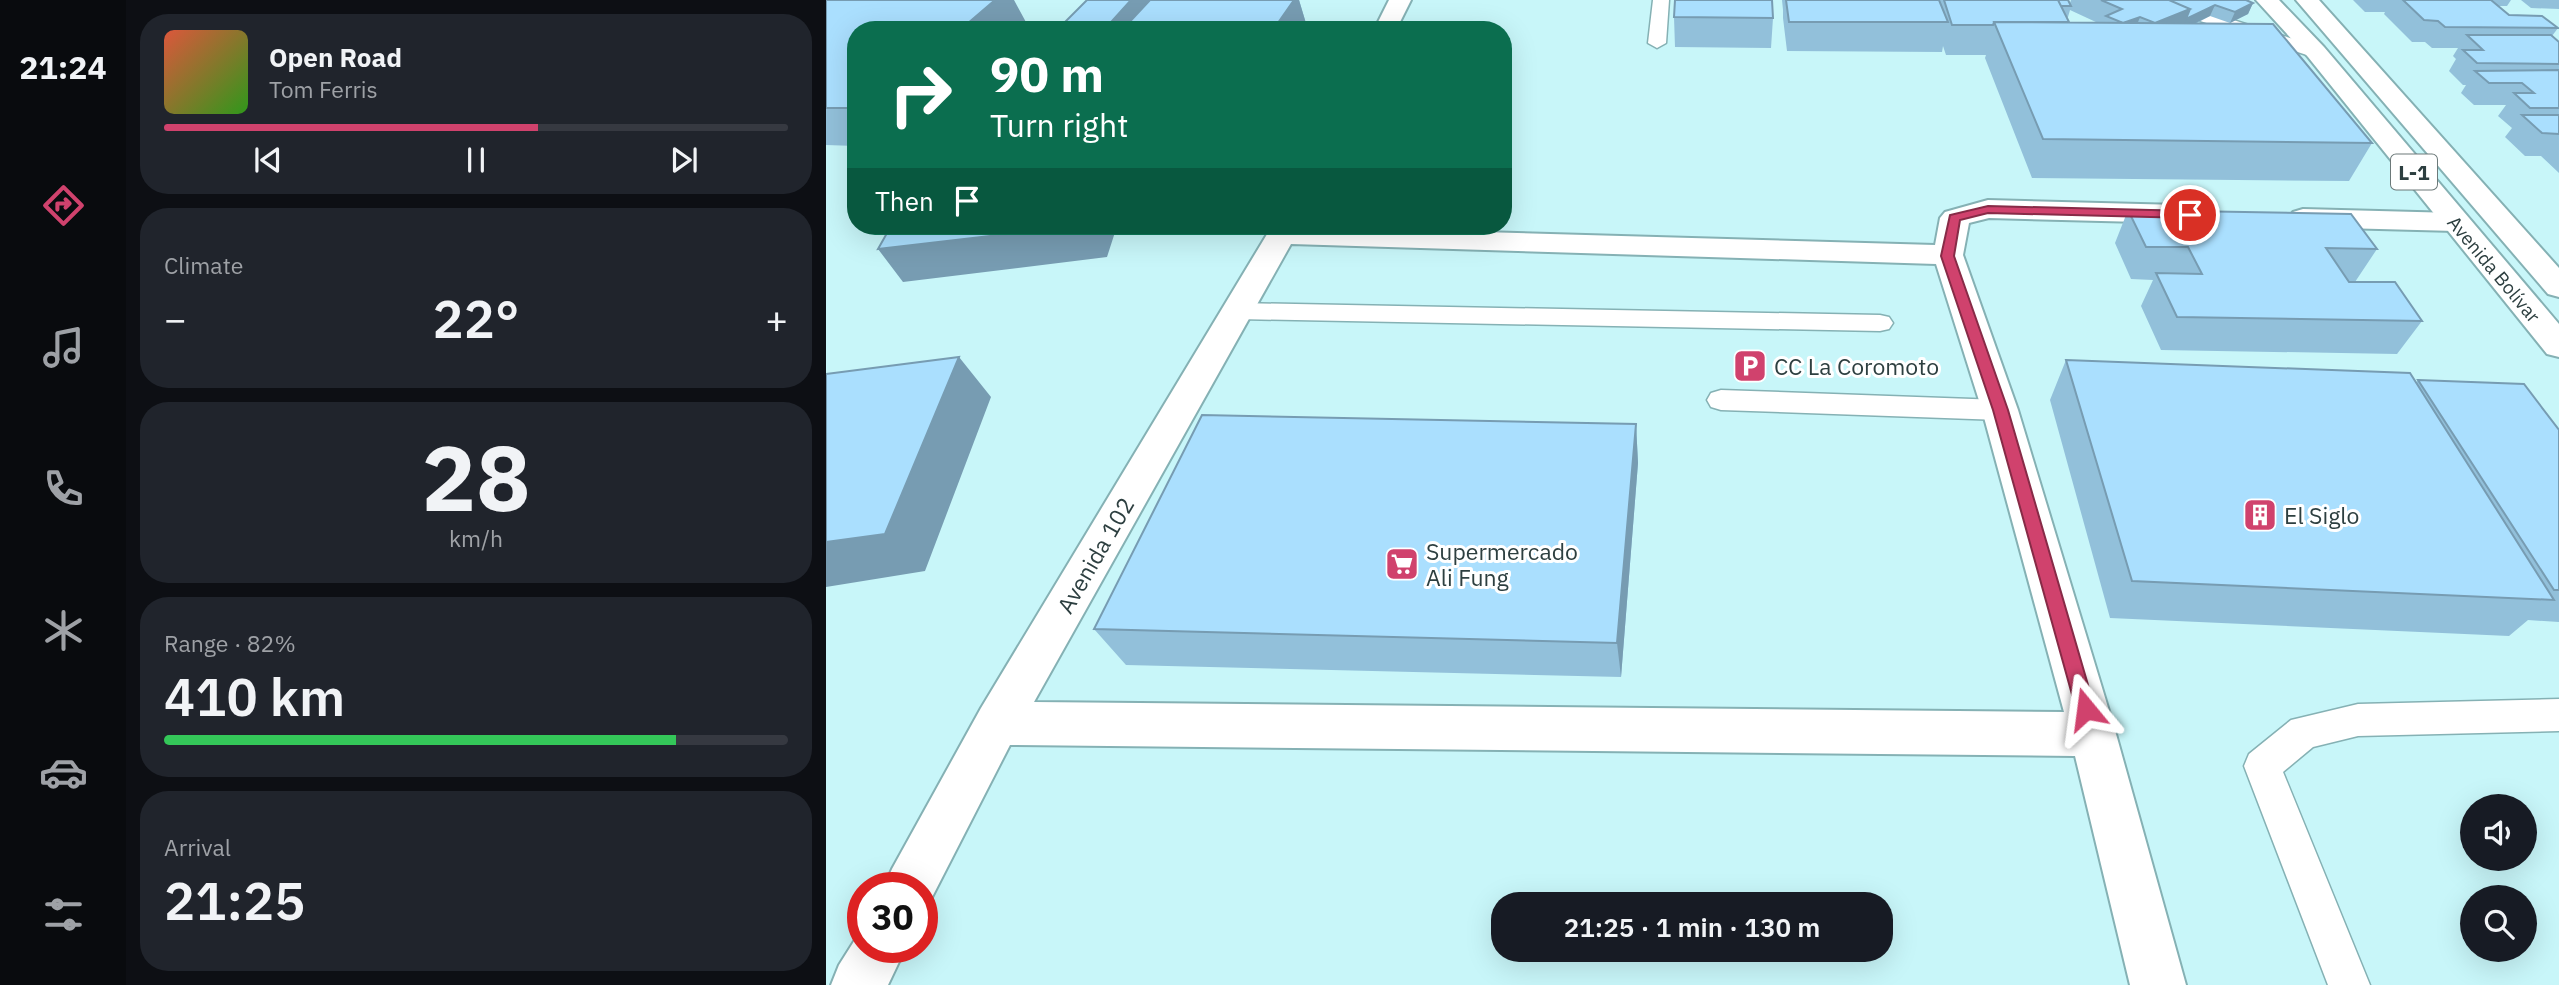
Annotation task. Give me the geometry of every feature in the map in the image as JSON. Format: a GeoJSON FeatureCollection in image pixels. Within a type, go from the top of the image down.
{"type":"FeatureCollection","features":[{"type":"Feature","properties":{"kind":"street"},"geometry":{"type":"LineString","coordinates":[[1390,21],[1400,0]]}},
{"type":"Feature","properties":{"kind":"street","name":"Avenida Bolívar"},"geometry":{"type":"LineString","coordinates":[[2267,0],[2316,52],[2559,346]]}},
{"type":"Feature","properties":{"kind":"street","name":"Avenida Bolívar"},"geometry":{"type":"LineString","coordinates":[[2308,0],[2554,275]]}},
{"type":"Feature","properties":{"kind":"street"},"geometry":{"type":"LineString","coordinates":[[2158,985],[2093,734],[2000,410],[1948,256],[1955,218],[1970,212],[2005,209],[2209,215]]}},
{"type":"Feature","properties":{"kind":"street"},"geometry":{"type":"LineString","coordinates":[[2277,217],[2455,222]]}},
{"type":"Feature","properties":{"kind":"street","name":"Avenida 102"},"geometry":{"type":"LineString","coordinates":[[918,872],[997,723],[1282,235]]}},
{"type":"Feature","properties":{"kind":"street"},"geometry":{"type":"LineString","coordinates":[[1412,235],[1948,256]]}},
{"type":"Feature","properties":{"kind":"street"},"geometry":{"type":"LineString","coordinates":[[997,723],[2093,734]]}},
{"type":"Feature","properties":{"kind":"street"},"geometry":{"type":"LineString","coordinates":[[859,985],[871,963]]}},
{"type":"Feature","properties":{"kind":"lane"},"geometry":{"type":"LineString","coordinates":[[1657,43],[1661,0]]}},
{"type":"Feature","properties":{"kind":"lane"},"geometry":{"type":"LineString","coordinates":[[2153,0],[2316,52]]}},
{"type":"Feature","properties":{"kind":"lane"},"geometry":{"type":"LineString","coordinates":[[2234,10],[2250,32]]}},
{"type":"Feature","properties":{"kind":"lane"},"geometry":{"type":"LineString","coordinates":[[1238,311],[1880,323]]}},
{"type":"Feature","properties":{"kind":"lane"},"geometry":{"type":"LineString","coordinates":[[1721,400],[2000,410]]}},
{"type":"Feature","properties":{"kind":"lane"},"geometry":{"type":"LineString","coordinates":[[2349,985],[2262,766],[2304,732],[2358,720],[2559,715]]}},
{"type":"Feature","properties":{"kind":"building"},"geometry":{"type":"Polygon","coordinates":[[[826,0],[995,0],[970,21],[847,21],[847,108],[826,108],[826,0]]]}},
{"type":"Feature","properties":{"kind":"building"},"geometry":{"type":"Polygon","coordinates":[[[1087,0],[1131,0],[1112,21],[1066,21],[1087,0]]]}},
{"type":"Feature","properties":{"kind":"building"},"geometry":{"type":"Polygon","coordinates":[[[1150,0],[1294,0],[1279,21],[1130,21],[1150,0]]]}},
{"type":"Feature","properties":{"kind":"building"},"geometry":{"type":"Polygon","coordinates":[[[1675,0],[1772,0],[1773,18],[1674,17],[1675,0]]]}},
{"type":"Feature","properties":{"kind":"building"},"geometry":{"type":"Polygon","coordinates":[[[1786,0],[1939,0],[1948,22],[1789,22],[1786,0]]]}},
{"type":"Feature","properties":{"kind":"building"},"geometry":{"type":"Polygon","coordinates":[[[1944,0],[2058,0],[2069,22],[1952,25],[1944,0]]]}},
{"type":"Feature","properties":{"kind":"building"},"geometry":{"type":"Polygon","coordinates":[[[2058,0],[2068,0],[2071,6],[2061,6],[2058,0]]]}},
{"type":"Feature","properties":{"kind":"building"},"geometry":{"type":"Polygon","coordinates":[[[2101,0],[2169,0],[2190,9],[2155,23],[2140,17],[2123,23],[2106,16],[2122,9],[2101,0]]]}},
{"type":"Feature","properties":{"kind":"building"},"geometry":{"type":"Polygon","coordinates":[[[2169,0],[2246,0],[2253,3],[2235,12],[2215,5],[2186,19],[2190,9],[2169,0]]]}},
{"type":"Feature","properties":{"kind":"building"},"geometry":{"type":"Polygon","coordinates":[[[2403,0],[2491,0],[2509,15],[2542,16],[2558,28],[2445,27],[2438,21],[2424,20],[2403,0]]]}},
{"type":"Feature","properties":{"kind":"building"},"geometry":{"type":"Polygon","coordinates":[[[1994,22],[2273,24],[2372,143],[2043,139],[1994,22]]]}},
{"type":"Feature","properties":{"kind":"building"},"geometry":{"type":"Polygon","coordinates":[[[2467,35],[2551,35],[2559,42],[2559,64],[2477,63],[2463,50],[2483,50],[2467,35]]]}},
{"type":"Feature","properties":{"kind":"building"},"geometry":{"type":"Polygon","coordinates":[[[2559,70],[2559,108],[2530,108],[2514,93],[2534,93],[2522,83],[2489,83],[2475,71],[2559,70]]]}},
{"type":"Feature","properties":{"kind":"building"},"geometry":{"type":"Polygon","coordinates":[[[2522,115],[2559,115],[2559,134],[2542,133],[2522,115]]]}},
{"type":"Feature","properties":{"kind":"building"},"geometry":{"type":"Polygon","coordinates":[[[2128,210],[2351,214],[2377,249],[2326,248],[2349,282],[2395,282],[2422,321],[2177,317],[2156,273],[2202,274],[2188,247],[2146,247],[2128,210]]]}},
{"type":"Feature","properties":{"kind":"building"},"geometry":{"type":"Polygon","coordinates":[[[886,235],[998,235],[878,249],[886,235]]]}},
{"type":"Feature","properties":{"kind":"building"},"geometry":{"type":"Polygon","coordinates":[[[959,357],[885,534],[826,542],[826,374],[959,357]]]}},
{"type":"Feature","properties":{"kind":"building","name":"El Siglo"},"geometry":{"type":"Polygon","coordinates":[[[2066,360],[2410,373],[2554,600],[2132,581],[2066,360]]]}},
{"type":"Feature","properties":{"kind":"building"},"geometry":{"type":"Polygon","coordinates":[[[2418,380],[2524,384],[2559,430],[2559,590],[2554,590],[2418,380]]]}},
{"type":"Feature","properties":{"kind":"building","name":"Supermercado Ali Fung"},"geometry":{"type":"Polygon","coordinates":[[[1202,415],[1636,424],[1617,643],[1094,629],[1202,415]]]}},
{"type":"Feature","properties":{"kind":"place","name":"CC La Coromoto"},"geometry":{"type":"Point","coordinates":[1750,366]}},
{"type":"Feature","properties":{"kind":"place","name":"El Siglo"},"geometry":{"type":"Point","coordinates":[2260,515]}},
{"type":"Feature","properties":{"kind":"place","name":"Supermercado Ali Fung"},"geometry":{"type":"Point","coordinates":[1402,564]}},
{"type":"Feature","properties":{"kind":"route"},"geometry":{"type":"LineString","coordinates":[[2086,709],[2000,410],[1948,256],[1955,218],[1988,209],[2190,215]]}}]}
